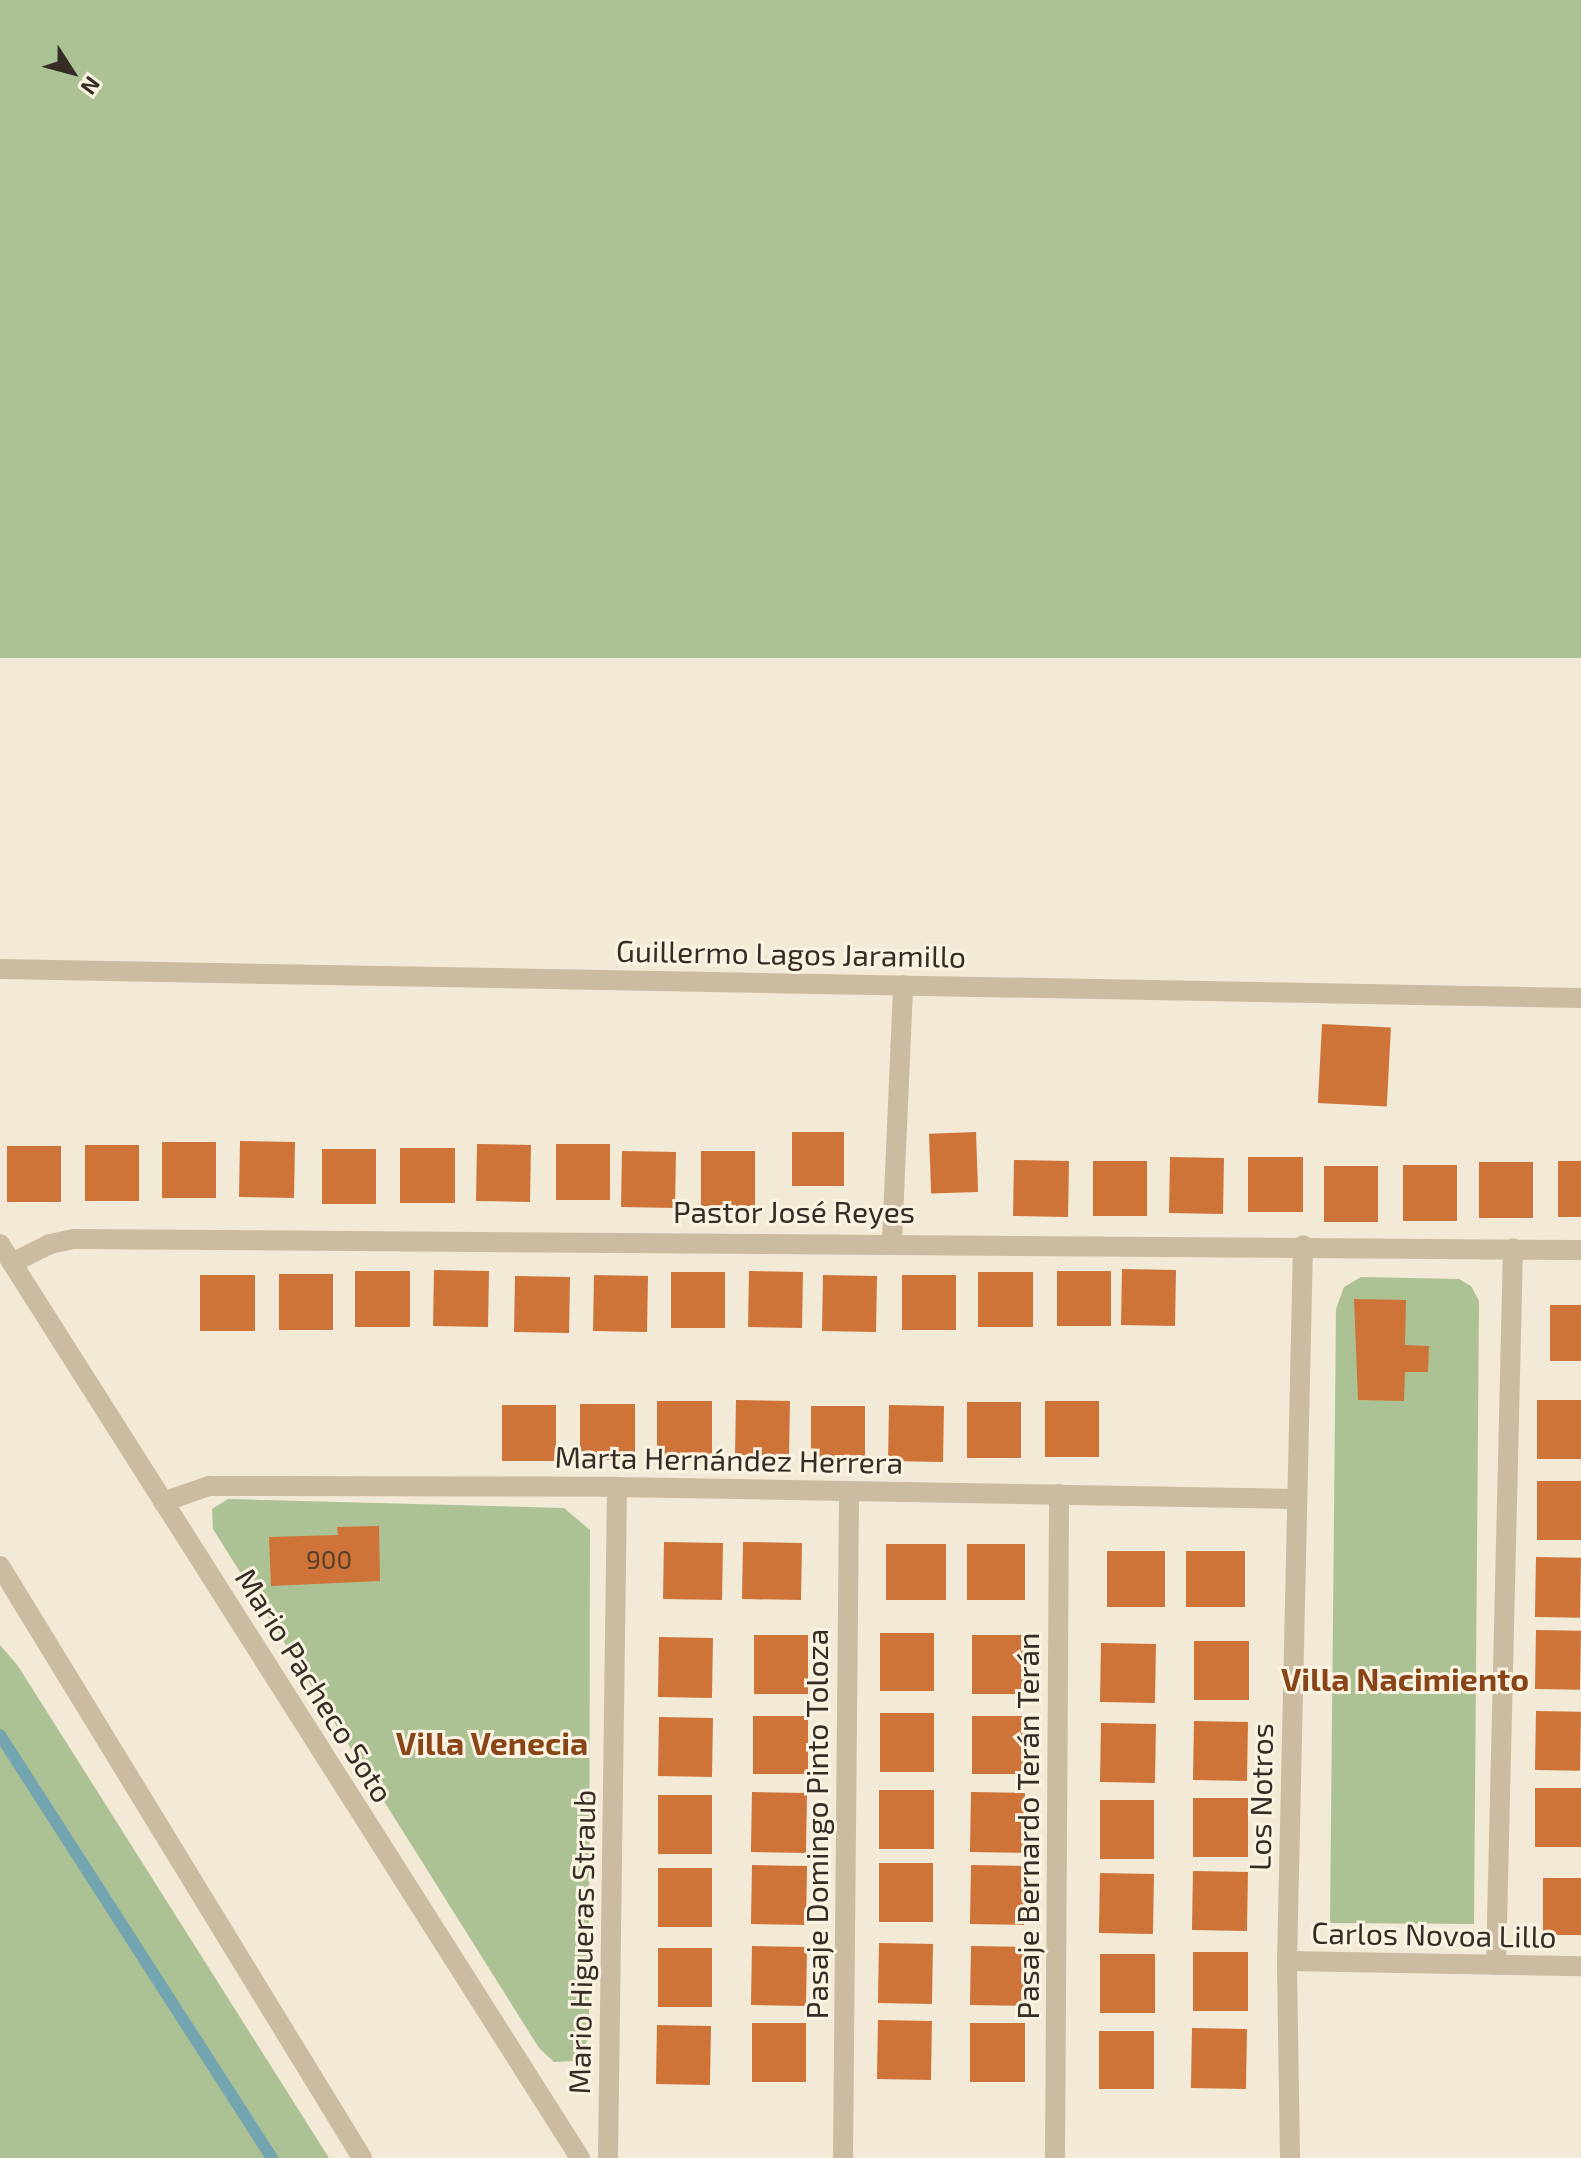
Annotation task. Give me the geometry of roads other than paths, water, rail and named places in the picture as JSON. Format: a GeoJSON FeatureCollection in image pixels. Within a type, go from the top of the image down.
{"type":"FeatureCollection","features":[{"type":"Feature","properties":{"kind":"street","name":"Guillermo Lagos Jaramillo"},"geometry":{"type":"LineString","coordinates":[[0,969],[1581,998]]}},
{"type":"Feature","properties":{"kind":"street"},"geometry":{"type":"LineString","coordinates":[[892,1241],[903,985]]}},
{"type":"Feature","properties":{"kind":"street","name":"Pastor José Reyes"},"geometry":{"type":"LineString","coordinates":[[12,1263],[50,1244],[74,1239],[892,1241],[1581,1250]]}},
{"type":"Feature","properties":{"kind":"street","name":"Mario Pacheco Soto"},"geometry":{"type":"LineString","coordinates":[[0,1244],[580,2158]]}},
{"type":"Feature","properties":{"kind":"street","name":"Los Notros"},"geometry":{"type":"LineString","coordinates":[[1290,2158],[1287,1961],[1303,1245]]}},
{"type":"Feature","properties":{"kind":"street"},"geometry":{"type":"LineString","coordinates":[[1496,1965],[1513,1248]]}},
{"type":"Feature","properties":{"kind":"street","name":"Marta Hernández Herrera"},"geometry":{"type":"LineString","coordinates":[[163,1502],[209,1486],[617,1487],[1297,1499]]}},
{"type":"Feature","properties":{"kind":"street","name":"Mario Higueras Straub"},"geometry":{"type":"LineString","coordinates":[[608,2158],[617,1487]]}},
{"type":"Feature","properties":{"kind":"street","name":"Pasaje Domingo Pinto Toloza"},"geometry":{"type":"LineString","coordinates":[[843,2158],[849,1491]]}},
{"type":"Feature","properties":{"kind":"street","name":"Pasaje Bernardo Terán Terán"},"geometry":{"type":"LineString","coordinates":[[1055,2158],[1059,1494]]}},
{"type":"Feature","properties":{"kind":"street"},"geometry":{"type":"LineString","coordinates":[[0,1566],[362,2158]]}},
{"type":"Feature","properties":{"kind":"street","name":"Carlos Novoa Lillo"},"geometry":{"type":"LineString","coordinates":[[1287,1961],[1581,1966]]}},
{"type":"Feature","properties":{"kind":"waterway"},"geometry":{"type":"LineString","coordinates":[[0,1735],[272,2158]]}},
{"type":"Feature","properties":{"kind":"district","name":"Villa Nacimiento"},"geometry":{"type":"Point","coordinates":[1405,1678]}},
{"type":"Feature","properties":{"kind":"district","name":"Villa Venecia"},"geometry":{"type":"Point","coordinates":[492,1742]}}]}
